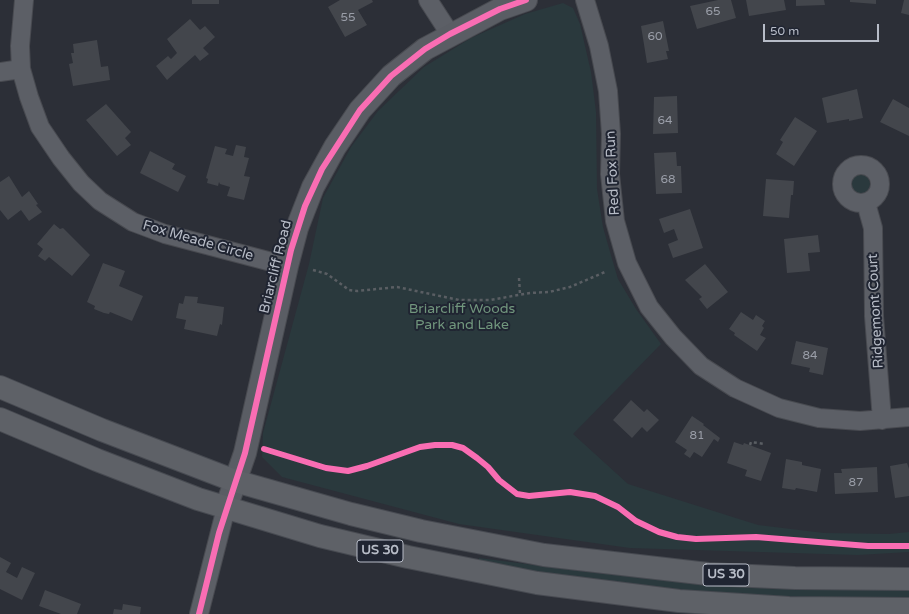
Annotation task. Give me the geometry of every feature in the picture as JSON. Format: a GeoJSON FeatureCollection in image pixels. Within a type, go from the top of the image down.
{"type":"FeatureCollection","features":[{"type":"Feature","properties":{"kind":"main road","name":"US 30"},"geometry":{"type":"LineString","coordinates":[[0,387],[102,430],[235,481],[343,512],[414,529],[544,555],[708,574],[795,578],[909,579]]}},
{"type":"Feature","properties":{"kind":"main road","name":"US 30"},"geometry":{"type":"LineString","coordinates":[[0,419],[97,460],[226,508],[320,536],[408,558],[537,584],[680,601],[789,608],[909,609]]}},
{"type":"Feature","properties":{"kind":"street","name":"Fox Meade Circle"},"geometry":{"type":"LineString","coordinates":[[24,0],[20,46],[21,69],[40,127],[61,158],[100,201],[133,222],[165,234],[287,266]]}},
{"type":"Feature","properties":{"kind":"street"},"geometry":{"type":"LineString","coordinates":[[428,0],[450,34]]}},
{"type":"Feature","properties":{"kind":"street","name":"Briarcliff Road"},"geometry":{"type":"LineString","coordinates":[[199,614],[226,508],[245,453],[297,228],[313,187],[335,147],[356,116],[391,76],[424,49],[450,34],[500,8],[526,0]]}},
{"type":"Feature","properties":{"kind":"street","name":"Red Fox Run"},"geometry":{"type":"LineString","coordinates":[[585,0],[599,46],[608,91],[611,134],[610,174],[615,221],[627,263],[649,307],[672,338],[701,366],[735,388],[780,408],[819,418],[860,421],[909,417]]}},
{"type":"Feature","properties":{"kind":"street"},"geometry":{"type":"LineString","coordinates":[[0,72],[21,69]]}},
{"type":"Feature","properties":{"kind":"street","name":"Ridgemont Court"},"geometry":{"type":"LineString","coordinates":[[866,203],[873,228],[874,316],[882,420]]}},
{"type":"Feature","properties":{"kind":"path"},"geometry":{"type":"LineString","coordinates":[[313,270],[327,274],[349,290],[357,291],[397,288],[460,300],[490,300],[520,294],[559,290],[584,282],[605,272]]}},
{"type":"Feature","properties":{"kind":"path"},"geometry":{"type":"LineString","coordinates":[[520,278],[520,294]]}},
{"type":"Feature","properties":{"kind":"path"},"geometry":{"type":"LineString","coordinates":[[750,445],[752,442],[765,444]]}},
{"type":"Feature","properties":{"kind":"green space","name":"Briarcliff Woods Park and Lake"},"geometry":{"type":"Polygon","coordinates":[[[563,3],[573,8],[580,24],[591,72],[596,112],[597,189],[603,227],[610,252],[618,279],[636,309],[661,344],[573,434],[628,484],[758,525],[824,533],[889,534],[909,532],[909,552],[858,555],[630,548],[459,524],[282,477],[262,457],[263,433],[309,264],[323,198],[351,147],[378,111],[424,67],[471,38],[525,14],[563,3]]]}},
{"type":"Feature","properties":{"kind":"green space"},"geometry":{"type":"Polygon","coordinates":[[[859,173],[867,176],[870,184],[867,192],[859,195],[851,192],[848,184],[851,176],[859,173]]]}},
{"type":"Feature","properties":{"kind":"green space"},"geometry":{"type":"Polygon","coordinates":[[[479,558],[597,573],[755,587],[909,590],[909,598],[834,599],[652,588],[525,571],[478,562],[479,558]]]}},
{"type":"Feature","properties":{"kind":"building"},"geometry":{"type":"Polygon","coordinates":[[[192,0],[219,0],[219,4],[192,4],[192,0]]]}},
{"type":"Feature","properties":{"kind":"building"},"geometry":{"type":"Polygon","coordinates":[[[340,0],[372,0],[373,2],[358,10],[367,25],[345,37],[328,7],[340,0]]]}},
{"type":"Feature","properties":{"kind":"building"},"geometry":{"type":"Polygon","coordinates":[[[718,0],[731,0],[736,18],[697,29],[690,6],[718,0]]]}},
{"type":"Feature","properties":{"kind":"building"},"geometry":{"type":"Polygon","coordinates":[[[746,0],[784,0],[786,10],[749,16],[746,0]]]}},
{"type":"Feature","properties":{"kind":"building"},"geometry":{"type":"Polygon","coordinates":[[[796,0],[824,0],[825,5],[796,6],[796,0]]]}},
{"type":"Feature","properties":{"kind":"building"},"geometry":{"type":"Polygon","coordinates":[[[850,0],[876,0],[876,4],[850,2],[850,0]]]}},
{"type":"Feature","properties":{"kind":"building"},"geometry":{"type":"Polygon","coordinates":[[[904,0],[909,0],[909,15],[901,13],[904,0]]]}},
{"type":"Feature","properties":{"kind":"building"},"geometry":{"type":"Polygon","coordinates":[[[190,19],[200,30],[205,26],[215,37],[203,48],[209,54],[200,61],[195,55],[167,80],[156,66],[168,56],[171,59],[177,53],[167,39],[190,19]]]}},
{"type":"Feature","properties":{"kind":"building"},"geometry":{"type":"Polygon","coordinates":[[[663,21],[669,51],[666,51],[668,59],[647,63],[641,26],[663,21]]]}},
{"type":"Feature","properties":{"kind":"building"},"geometry":{"type":"Polygon","coordinates":[[[97,40],[101,67],[108,66],[110,80],[73,86],[69,64],[73,63],[71,53],[74,53],[73,44],[97,40]]]}},
{"type":"Feature","properties":{"kind":"building"},"geometry":{"type":"Polygon","coordinates":[[[857,89],[863,118],[827,123],[822,98],[857,89]]]}},
{"type":"Feature","properties":{"kind":"building"},"geometry":{"type":"Polygon","coordinates":[[[677,96],[678,133],[653,134],[654,97],[677,96]]]}},
{"type":"Feature","properties":{"kind":"building"},"geometry":{"type":"Polygon","coordinates":[[[893,99],[909,108],[909,136],[880,122],[893,99]]]}},
{"type":"Feature","properties":{"kind":"building"},"geometry":{"type":"Polygon","coordinates":[[[106,104],[131,132],[125,138],[131,145],[117,156],[86,120],[106,104]]]}},
{"type":"Feature","properties":{"kind":"building"},"geometry":{"type":"Polygon","coordinates":[[[795,117],[817,131],[794,166],[776,154],[783,142],[780,140],[795,117]]]}},
{"type":"Feature","properties":{"kind":"building"},"geometry":{"type":"Polygon","coordinates":[[[236,145],[246,147],[244,157],[249,158],[244,176],[250,177],[244,200],[227,196],[230,187],[220,184],[219,182],[218,186],[207,183],[208,179],[206,178],[215,146],[227,149],[225,154],[233,156],[236,145]]]}},
{"type":"Feature","properties":{"kind":"building"},"geometry":{"type":"Polygon","coordinates":[[[150,151],[175,164],[172,169],[186,176],[178,192],[140,173],[150,151]]]}},
{"type":"Feature","properties":{"kind":"building"},"geometry":{"type":"Polygon","coordinates":[[[676,152],[677,166],[681,166],[682,193],[656,194],[654,153],[676,152]]]}},
{"type":"Feature","properties":{"kind":"building"},"geometry":{"type":"Polygon","coordinates":[[[9,176],[22,197],[29,191],[38,204],[36,205],[42,212],[29,221],[21,210],[8,220],[0,210],[0,182],[9,176]]]}},
{"type":"Feature","properties":{"kind":"building"},"geometry":{"type":"Polygon","coordinates":[[[766,179],[794,181],[789,218],[763,216],[766,179]]]}},
{"type":"Feature","properties":{"kind":"building"},"geometry":{"type":"Polygon","coordinates":[[[690,209],[703,248],[673,258],[668,244],[678,240],[674,229],[664,233],[659,219],[690,209]]]}},
{"type":"Feature","properties":{"kind":"building"},"geometry":{"type":"Polygon","coordinates":[[[54,224],[60,229],[63,228],[90,255],[72,276],[49,257],[45,261],[38,256],[43,249],[37,244],[54,224]]]}},
{"type":"Feature","properties":{"kind":"building"},"geometry":{"type":"Polygon","coordinates":[[[818,235],[820,252],[808,253],[810,271],[787,273],[784,239],[818,235]]]}},
{"type":"Feature","properties":{"kind":"building"},"geometry":{"type":"Polygon","coordinates":[[[103,263],[125,271],[119,286],[143,296],[132,321],[110,312],[109,314],[94,309],[95,306],[87,302],[103,263]]]}},
{"type":"Feature","properties":{"kind":"building"},"geometry":{"type":"Polygon","coordinates":[[[705,264],[728,292],[707,309],[699,299],[702,297],[685,280],[705,264]]]}},
{"type":"Feature","properties":{"kind":"building"},"geometry":{"type":"Polygon","coordinates":[[[185,296],[198,297],[197,303],[224,307],[222,325],[220,324],[217,336],[184,329],[186,320],[176,318],[179,303],[183,304],[185,296]]]}},
{"type":"Feature","properties":{"kind":"building"},"geometry":{"type":"Polygon","coordinates":[[[741,312],[753,320],[756,315],[765,321],[762,326],[764,328],[760,335],[766,338],[757,351],[734,335],[735,333],[729,329],[741,312]]]}},
{"type":"Feature","properties":{"kind":"building"},"geometry":{"type":"Polygon","coordinates":[[[796,341],[828,348],[823,375],[809,372],[810,368],[791,364],[796,341]]]}},
{"type":"Feature","properties":{"kind":"building"},"geometry":{"type":"Polygon","coordinates":[[[631,400],[644,412],[647,409],[659,420],[647,432],[642,427],[632,438],[613,420],[631,400]]]}},
{"type":"Feature","properties":{"kind":"building"},"geometry":{"type":"Polygon","coordinates":[[[692,416],[720,438],[718,442],[714,439],[702,457],[694,452],[690,458],[684,454],[687,450],[675,442],[692,416]]]}},
{"type":"Feature","properties":{"kind":"building"},"geometry":{"type":"Polygon","coordinates":[[[734,442],[743,445],[744,443],[771,453],[761,481],[745,476],[747,470],[727,463],[734,442]]]}},
{"type":"Feature","properties":{"kind":"building"},"geometry":{"type":"Polygon","coordinates":[[[786,459],[802,462],[802,465],[821,469],[817,492],[796,488],[795,490],[782,488],[786,459]]]}},
{"type":"Feature","properties":{"kind":"building"},"geometry":{"type":"Polygon","coordinates":[[[907,463],[909,469],[909,496],[895,498],[890,466],[907,463]]]}},
{"type":"Feature","properties":{"kind":"building"},"geometry":{"type":"Polygon","coordinates":[[[877,467],[878,492],[835,494],[834,473],[842,473],[841,469],[877,467]]]}},
{"type":"Feature","properties":{"kind":"building"},"geometry":{"type":"Polygon","coordinates":[[[0,557],[11,563],[6,572],[17,578],[22,567],[35,573],[22,600],[0,589],[0,557]]]}},
{"type":"Feature","properties":{"kind":"building"},"geometry":{"type":"Polygon","coordinates":[[[45,590],[81,604],[77,614],[61,614],[39,606],[45,590]]]}},
{"type":"Feature","properties":{"kind":"building"},"geometry":{"type":"Polygon","coordinates":[[[123,604],[141,607],[140,614],[113,614],[114,609],[122,610],[123,604]]]}},
{"type":"Feature","properties":{"kind":"cycle path"},"geometry":{"type":"LineString","coordinates":[[199,614],[219,533],[245,453],[291,250],[305,206],[322,169],[360,110],[391,76],[425,49],[450,34],[500,9],[526,0]]}},
{"type":"Feature","properties":{"kind":"cycle path"},"geometry":{"type":"LineString","coordinates":[[264,449],[326,468],[348,471],[367,466],[420,447],[452,445],[463,448],[477,458],[488,467],[499,480],[517,494],[529,496],[570,492],[595,496],[618,507],[636,521],[659,532],[677,537],[696,539],[756,537],[868,546],[909,546]]}}]}
